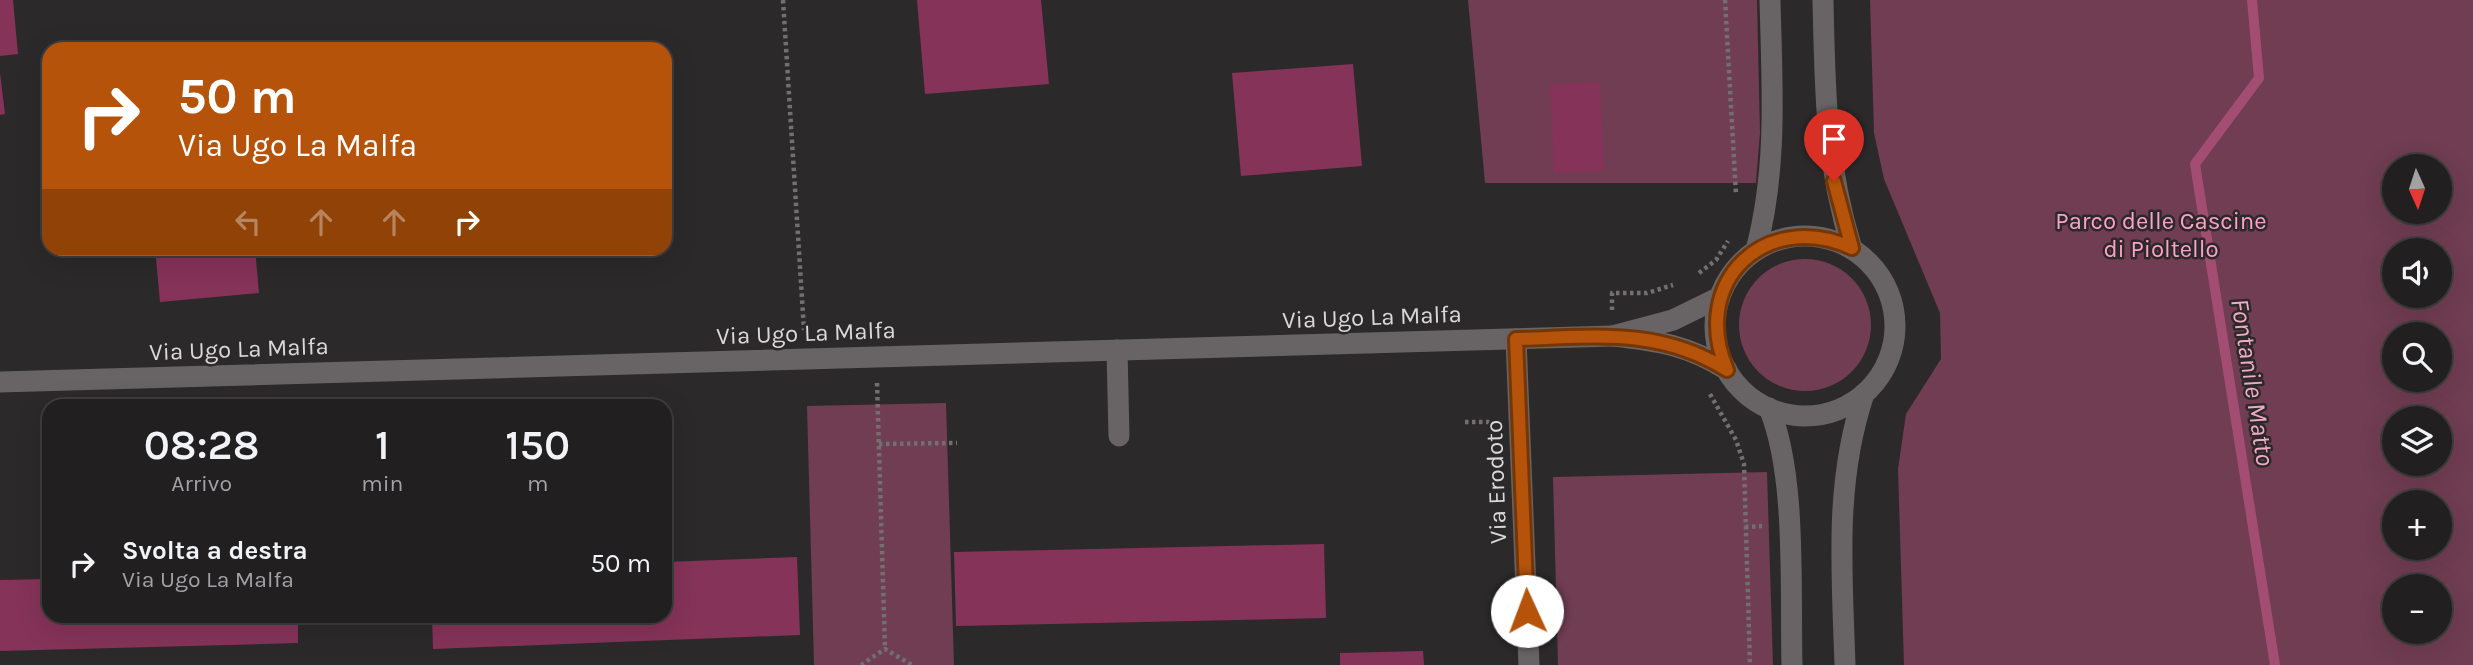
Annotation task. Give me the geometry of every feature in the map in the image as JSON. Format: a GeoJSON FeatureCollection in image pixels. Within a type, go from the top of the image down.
{"type":"FeatureCollection","features":[{"type":"Feature","properties":{"kind":"street"},"geometry":{"type":"LineString","coordinates":[[1756,250],[1768,200],[1773,153],[1770,0]]}},
{"type":"Feature","properties":{"kind":"street"},"geometry":{"type":"LineString","coordinates":[[1823,0],[1829,154],[1837,198],[1852,248]]}},
{"type":"Feature","properties":{"kind":"street"},"geometry":{"type":"LineString","coordinates":[[1814,236],[1852,248],[1882,278],[1896,318],[1895,340],[1889,360],[1878,379],[1850,404],[1818,414],[1785,413],[1769,408],[1738,385],[1727,370],[1716,334],[1720,297],[1728,279],[1756,250],[1774,241],[1814,236]]}},
{"type":"Feature","properties":{"kind":"street","name":"Via Ugo La Malfa"},"geometry":{"type":"LineString","coordinates":[[1613,336],[1673,320],[1720,297]]}},
{"type":"Feature","properties":{"kind":"street","name":"Via Ugo La Malfa"},"geometry":{"type":"LineString","coordinates":[[0,382],[1613,336],[1677,345],[1701,353],[1727,370]]}},
{"type":"Feature","properties":{"kind":"street","name":"Via Erodoto"},"geometry":{"type":"LineString","coordinates":[[1516,339],[1529,665]]}},
{"type":"Feature","properties":{"kind":"street"},"geometry":{"type":"LineString","coordinates":[[1116,350],[1119,436]]}},
{"type":"Feature","properties":{"kind":"street"},"geometry":{"type":"LineString","coordinates":[[1845,665],[1841,500],[1848,448],[1864,394]]}},
{"type":"Feature","properties":{"kind":"street"},"geometry":{"type":"LineString","coordinates":[[1769,408],[1777,427],[1785,478],[1792,665]]}},
{"type":"Feature","properties":{"kind":"path"},"geometry":{"type":"LineString","coordinates":[[783,0],[805,359]]}},
{"type":"Feature","properties":{"kind":"path"},"geometry":{"type":"LineString","coordinates":[[876,357],[885,649]]}},
{"type":"Feature","properties":{"kind":"path"},"geometry":{"type":"LineString","coordinates":[[878,444],[957,443]]}},
{"type":"Feature","properties":{"kind":"path"},"geometry":{"type":"LineString","coordinates":[[861,665],[885,649]]}},
{"type":"Feature","properties":{"kind":"path"},"geometry":{"type":"LineString","coordinates":[[885,649],[912,665]]}},
{"type":"Feature","properties":{"kind":"green space"},"geometry":{"type":"Polygon","coordinates":[[[1468,0],[1757,0],[1760,133],[1756,183],[1485,183],[1468,0]]]}},
{"type":"Feature","properties":{"kind":"green space","name":"Parco delle Cascine di Pioltello"},"geometry":{"type":"Polygon","coordinates":[[[1870,0],[2473,0],[2473,665],[1904,665],[1898,469],[1906,414],[1941,359],[1940,313],[1884,179],[1874,133],[1870,0]]]}},
{"type":"Feature","properties":{"kind":"green space"},"geometry":{"type":"Polygon","coordinates":[[[1805,259],[1830,264],[1852,278],[1866,300],[1871,325],[1866,350],[1852,372],[1830,386],[1805,391],[1780,386],[1758,372],[1744,350],[1739,325],[1744,300],[1758,278],[1780,264],[1805,259]]]}},
{"type":"Feature","properties":{"kind":"green space"},"geometry":{"type":"Polygon","coordinates":[[[946,403],[954,665],[814,665],[807,406],[946,403]]]}},
{"type":"Feature","properties":{"kind":"green space"},"geometry":{"type":"Polygon","coordinates":[[[1767,472],[1773,665],[1558,665],[1553,477],[1767,472]]]}},
{"type":"Feature","properties":{"kind":"building"},"geometry":{"type":"Polygon","coordinates":[[[0,0],[13,0],[18,54],[0,56],[0,0]]]}},
{"type":"Feature","properties":{"kind":"building"},"geometry":{"type":"Polygon","coordinates":[[[917,0],[1041,0],[1049,84],[925,94],[917,0]]]}},
{"type":"Feature","properties":{"kind":"building"},"geometry":{"type":"Polygon","coordinates":[[[1353,64],[1362,166],[1241,176],[1232,73],[1353,64]]]}},
{"type":"Feature","properties":{"kind":"building"},"geometry":{"type":"Polygon","coordinates":[[[0,73],[5,114],[0,115],[0,73]]]}},
{"type":"Feature","properties":{"kind":"building"},"geometry":{"type":"Polygon","coordinates":[[[1600,82],[1604,171],[1554,173],[1550,84],[1600,82]]]}},
{"type":"Feature","properties":{"kind":"building"},"geometry":{"type":"Polygon","coordinates":[[[156,256],[256,256],[259,293],[160,302],[156,256]]]}},
{"type":"Feature","properties":{"kind":"building"},"geometry":{"type":"Polygon","coordinates":[[[1324,544],[1326,618],[956,626],[954,552],[1324,544]]]}},
{"type":"Feature","properties":{"kind":"building"},"geometry":{"type":"Polygon","coordinates":[[[797,557],[800,635],[433,649],[432,623],[672,623],[672,562],[797,557]]]}},
{"type":"Feature","properties":{"kind":"building"},"geometry":{"type":"Polygon","coordinates":[[[42,579],[42,623],[298,623],[298,643],[0,651],[0,580],[42,579]]]}},
{"type":"Feature","properties":{"kind":"building"},"geometry":{"type":"Polygon","coordinates":[[[1423,651],[1424,665],[1340,665],[1340,653],[1423,651]]]}},
{"type":"Feature","properties":{"kind":"waterway","name":"Fontanile Matto"},"geometry":{"type":"LineString","coordinates":[[2252,0],[2259,78],[2195,164],[2275,665]]}},
{"type":"Feature","properties":{"kind":"route"},"geometry":{"type":"LineString","coordinates":[[1527,611],[1516,339],[1613,336],[1656,341],[1701,353],[1727,370],[1719,352],[1716,314],[1728,279],[1742,261],[1774,241],[1794,236],[1834,240],[1852,248],[1834,181]]}}]}
